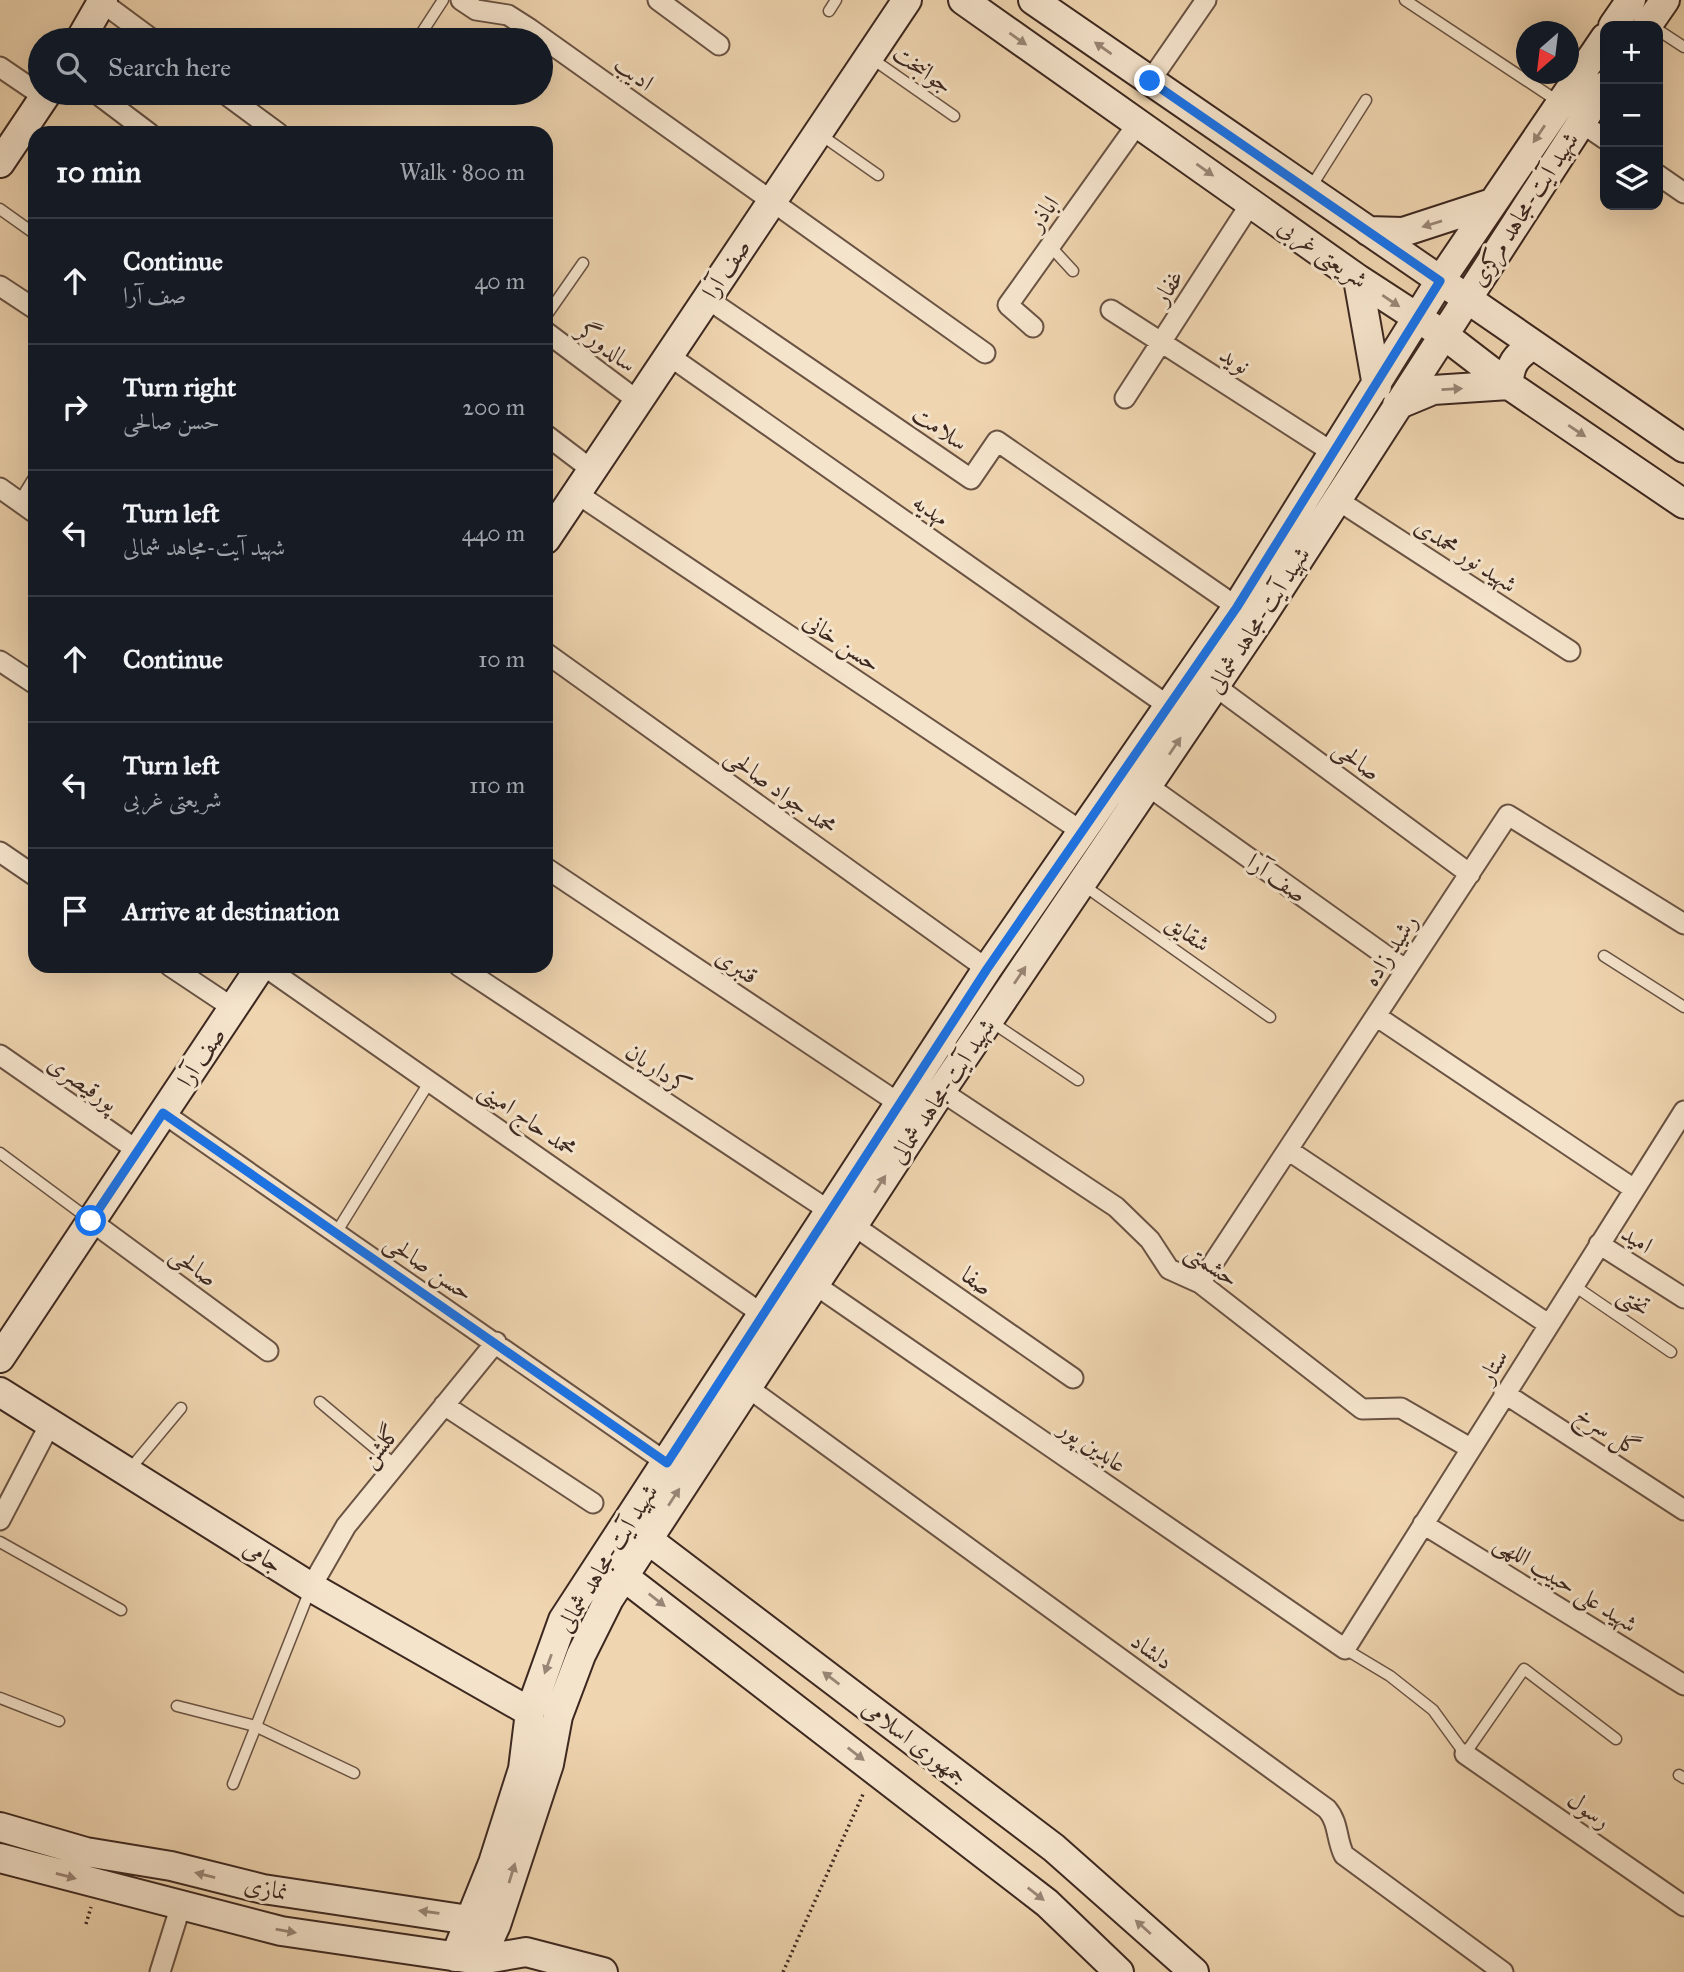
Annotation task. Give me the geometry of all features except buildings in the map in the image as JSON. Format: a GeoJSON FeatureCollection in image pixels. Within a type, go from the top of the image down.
{"type":"FeatureCollection","features":[{"type":"Feature","properties":{"kind":"main road","name":"صف آرا"},"geometry":{"type":"LineString","coordinates":[[553,528],[907,0]]}},
{"type":"Feature","properties":{"kind":"main road","name":"شریعتی غربی"},"geometry":{"type":"LineString","coordinates":[[962,0],[1684,504]]}},
{"type":"Feature","properties":{"kind":"main road","name":"شریعتی غربی"},"geometry":{"type":"LineString","coordinates":[[1033,0],[1533,345],[1682,443]]}},
{"type":"Feature","properties":{"kind":"main road"},"geometry":{"type":"LineString","coordinates":[[1616,21],[1631,0]]}},
{"type":"Feature","properties":{"kind":"main road"},"geometry":{"type":"LineString","coordinates":[[1654,21],[1665,0]]}},
{"type":"Feature","properties":{"kind":"main road"},"geometry":{"type":"LineString","coordinates":[[86,28],[101,1]]}},
{"type":"Feature","properties":{"kind":"main road","name":"شهید آیت-مجاهد مرکزی"},"geometry":{"type":"LineString","coordinates":[[1444,335],[1570,112],[1600,49]]}},
{"type":"Feature","properties":{"kind":"main road","name":"شهید آیت-مجاهد مرکزی"},"geometry":{"type":"LineString","coordinates":[[1417,319],[1492,203],[1570,112],[1600,90]]}},
{"type":"Feature","properties":{"kind":"main road"},"geometry":{"type":"LineString","coordinates":[[0,163],[39,105]]}},
{"type":"Feature","properties":{"kind":"main road"},"geometry":{"type":"LineString","coordinates":[[1368,232],[1403,232],[1492,203]]}},
{"type":"Feature","properties":{"kind":"main road"},"geometry":{"type":"LineString","coordinates":[[1359,278],[1387,396],[1509,384],[1509,367],[1519,354],[1533,345]]}},
{"type":"Feature","properties":{"kind":"main road","name":"شهید آیت-مجاهد شمالی"},"geometry":{"type":"LineString","coordinates":[[636,1531],[667,1463],[762,1314],[842,1219],[941,1091],[1215,686],[1379,433],[1387,396],[1417,319]]}},
{"type":"Feature","properties":{"kind":"main road","name":"شهید آیت-مجاهد شمالی"},"geometry":{"type":"LineString","coordinates":[[466,1965],[549,1764],[558,1716],[613,1568],[636,1531],[747,1387],[814,1284],[842,1219],[900,1104],[987,969],[1237,607],[1332,452],[1354,420],[1387,396],[1444,335]]}},
{"type":"Feature","properties":{"kind":"main road"},"geometry":{"type":"LineString","coordinates":[[1354,420],[1379,433]]}},
{"type":"Feature","properties":{"kind":"main road","name":"صف آرا"},"geometry":{"type":"LineString","coordinates":[[0,1358],[258,973]]}},
{"type":"Feature","properties":{"kind":"main road","name":"جامی"},"geometry":{"type":"LineString","coordinates":[[0,1392],[311,1587],[530,1712]]}},
{"type":"Feature","properties":{"kind":"main road","name":"جمهوری اسلامی"},"geometry":{"type":"LineString","coordinates":[[636,1531],[1054,1847],[1194,1972]]}},
{"type":"Feature","properties":{"kind":"main road","name":"شهید آیت-مجاهد شمالی"},"geometry":{"type":"LineString","coordinates":[[483,1921],[493,1863],[523,1769],[530,1712],[563,1620],[613,1568]]}},
{"type":"Feature","properties":{"kind":"main road","name":"جمهوری اسلامی"},"geometry":{"type":"LineString","coordinates":[[613,1568],[1047,1903],[1119,1972]]}},
{"type":"Feature","properties":{"kind":"main road"},"geometry":{"type":"LineString","coordinates":[[991,1859],[1019,1821]]}},
{"type":"Feature","properties":{"kind":"main road","name":"نمازی"},"geometry":{"type":"LineString","coordinates":[[0,1827],[86,1852],[171,1866],[263,1889],[483,1921],[526,1952],[603,1972]]}},
{"type":"Feature","properties":{"kind":"main road","name":"نمازی"},"geometry":{"type":"LineString","coordinates":[[0,1858],[281,1931],[466,1965],[526,1952]]}},
{"type":"Feature","properties":{"kind":"street","name":"ادیب"},"geometry":{"type":"LineString","coordinates":[[461,0],[476,10],[500,7],[528,28]]}},
{"type":"Feature","properties":{"kind":"street"},"geometry":{"type":"LineString","coordinates":[[658,0],[719,45]]}},
{"type":"Feature","properties":{"kind":"street"},"geometry":{"type":"LineString","coordinates":[[1150,81],[1206,0]]}},
{"type":"Feature","properties":{"kind":"street"},"geometry":{"type":"LineString","coordinates":[[101,1],[137,28]]}},
{"type":"Feature","properties":{"kind":"street","name":"ادیب"},"geometry":{"type":"LineString","coordinates":[[553,45],[985,353]]}},
{"type":"Feature","properties":{"kind":"street"},"geometry":{"type":"LineString","coordinates":[[0,68],[28,84]]}},
{"type":"Feature","properties":{"kind":"street"},"geometry":{"type":"LineString","coordinates":[[112,105],[140,126]]}},
{"type":"Feature","properties":{"kind":"street"},"geometry":{"type":"LineString","coordinates":[[240,105],[269,126]]}},
{"type":"Feature","properties":{"kind":"street"},"geometry":{"type":"LineString","coordinates":[[1570,112],[1600,135]]}},
{"type":"Feature","properties":{"kind":"street","name":"اباذر"},"geometry":{"type":"LineString","coordinates":[[1033,327],[1009,305],[1138,123]]}},
{"type":"Feature","properties":{"kind":"street"},"geometry":{"type":"LineString","coordinates":[[1663,178],[1684,193]]}},
{"type":"Feature","properties":{"kind":"street","name":"غفار"},"geometry":{"type":"LineString","coordinates":[[1125,398],[1251,203]]}},
{"type":"Feature","properties":{"kind":"street"},"geometry":{"type":"LineString","coordinates":[[0,286],[28,304]]}},
{"type":"Feature","properties":{"kind":"street","name":"سلامت"},"geometry":{"type":"LineString","coordinates":[[706,298],[971,479],[997,441],[1237,607]]}},
{"type":"Feature","properties":{"kind":"street","name":"نوید"},"geometry":{"type":"LineString","coordinates":[[1111,310],[1332,452]]}},
{"type":"Feature","properties":{"kind":"street","name":"سالدورگر"},"geometry":{"type":"LineString","coordinates":[[553,337],[638,401]]}},
{"type":"Feature","properties":{"kind":"street","name":"مهدیه"},"geometry":{"type":"LineString","coordinates":[[668,355],[1167,705]]}},
{"type":"Feature","properties":{"kind":"street"},"geometry":{"type":"LineString","coordinates":[[553,440],[592,470]]}},
{"type":"Feature","properties":{"kind":"street"},"geometry":{"type":"LineString","coordinates":[[0,488],[27,507]]}},
{"type":"Feature","properties":{"kind":"street","name":"حسن خانی"},"geometry":{"type":"LineString","coordinates":[[576,493],[1081,831]]}},
{"type":"Feature","properties":{"kind":"street","name":"شهید نور محمدی"},"geometry":{"type":"LineString","coordinates":[[1336,499],[1570,651]]}},
{"type":"Feature","properties":{"kind":"street","name":"محمد جواد صالحی"},"geometry":{"type":"LineString","coordinates":[[553,658],[987,969]]}},
{"type":"Feature","properties":{"kind":"street"},"geometry":{"type":"LineString","coordinates":[[0,661],[28,679]]}},
{"type":"Feature","properties":{"kind":"street","name":"صالحی"},"geometry":{"type":"LineString","coordinates":[[1215,686],[1470,874]]}},
{"type":"Feature","properties":{"kind":"street","name":"صف آرا"},"geometry":{"type":"LineString","coordinates":[[1148,786],[1406,970]]}},
{"type":"Feature","properties":{"kind":"street","name":"رشید زاده"},"geometry":{"type":"LineString","coordinates":[[1200,1283],[1508,815],[1684,925]]}},
{"type":"Feature","properties":{"kind":"street"},"geometry":{"type":"LineString","coordinates":[[0,852],[28,871]]}},
{"type":"Feature","properties":{"kind":"street","name":"قنبری"},"geometry":{"type":"LineString","coordinates":[[553,873],[900,1104]]}},
{"type":"Feature","properties":{"kind":"street"},"geometry":{"type":"LineString","coordinates":[[180,973],[233,1008]]}},
{"type":"Feature","properties":{"kind":"street","name":"محمد حاج امینی"},"geometry":{"type":"LineString","coordinates":[[273,973],[762,1314]]}},
{"type":"Feature","properties":{"kind":"street","name":"کرداریان"},"geometry":{"type":"LineString","coordinates":[[470,973],[842,1219]]}},
{"type":"Feature","properties":{"kind":"street"},"geometry":{"type":"LineString","coordinates":[[1376,1016],[1634,1189]]}},
{"type":"Feature","properties":{"kind":"street","name":"پورقیصری"},"geometry":{"type":"LineString","coordinates":[[0,1055],[138,1151]]}},
{"type":"Feature","properties":{"kind":"street","name":"حشمتی"},"geometry":{"type":"LineString","coordinates":[[941,1091],[1116,1207],[1150,1240],[1169,1269],[1200,1283],[1362,1409],[1401,1408],[1470,1448]]}},
{"type":"Feature","properties":{"kind":"street","name":"ستار"},"geometry":{"type":"LineString","coordinates":[[1345,1648],[1684,1111]]}},
{"type":"Feature","properties":{"kind":"street","name":"حسن صالحی"},"geometry":{"type":"LineString","coordinates":[[163,1113],[667,1463]]}},
{"type":"Feature","properties":{"kind":"street"},"geometry":{"type":"LineString","coordinates":[[1288,1150],[1548,1324]]}},
{"type":"Feature","properties":{"kind":"street","name":"صفا"},"geometry":{"type":"LineString","coordinates":[[842,1219],[1073,1378]]}},
{"type":"Feature","properties":{"kind":"street","name":"صالحی"},"geometry":{"type":"LineString","coordinates":[[91,1221],[268,1351]]}},
{"type":"Feature","properties":{"kind":"street","name":"امید"},"geometry":{"type":"LineString","coordinates":[[1599,1244],[1682,1293]]}},
{"type":"Feature","properties":{"kind":"street","name":"عابدین پور"},"geometry":{"type":"LineString","coordinates":[[814,1284],[1345,1648]]}},
{"type":"Feature","properties":{"kind":"street","name":"گلشن"},"geometry":{"type":"LineString","coordinates":[[311,1587],[346,1526],[495,1342]]}},
{"type":"Feature","properties":{"kind":"street","name":"دلشاد"},"geometry":{"type":"LineString","coordinates":[[747,1387],[1327,1809],[1335,1819],[1339,1846],[1344,1855],[1503,1972]]}},
{"type":"Feature","properties":{"kind":"street","name":"گل سرخ"},"geometry":{"type":"LineString","coordinates":[[1504,1394],[1684,1510]]}},
{"type":"Feature","properties":{"kind":"street"},"geometry":{"type":"LineString","coordinates":[[444,1405],[593,1503]]}},
{"type":"Feature","properties":{"kind":"street"},"geometry":{"type":"LineString","coordinates":[[0,1520],[50,1424]]}},
{"type":"Feature","properties":{"kind":"street","name":"شهید علی حبیب اللهی"},"geometry":{"type":"LineString","coordinates":[[1423,1524],[1684,1685]]}},
{"type":"Feature","properties":{"kind":"street","name":"رسول"},"geometry":{"type":"LineString","coordinates":[[1465,1754],[1684,1906]]}},
{"type":"Feature","properties":{"kind":"street"},"geometry":{"type":"LineString","coordinates":[[160,1972],[181,1905]]}},
{"type":"Feature","properties":{"kind":"lane"},"geometry":{"type":"LineString","coordinates":[[425,28],[443,0]]}},
{"type":"Feature","properties":{"kind":"lane"},"geometry":{"type":"LineString","coordinates":[[829,11],[836,0]]}},
{"type":"Feature","properties":{"kind":"lane"},"geometry":{"type":"LineString","coordinates":[[1405,0],[1570,112]]}},
{"type":"Feature","properties":{"kind":"lane"},"geometry":{"type":"LineString","coordinates":[[1663,33],[1684,47]]}},
{"type":"Feature","properties":{"kind":"lane","name":"جوانبخت"},"geometry":{"type":"LineString","coordinates":[[868,56],[954,116]]}},
{"type":"Feature","properties":{"kind":"lane"},"geometry":{"type":"LineString","coordinates":[[1309,190],[1366,100]]}},
{"type":"Feature","properties":{"kind":"lane"},"geometry":{"type":"LineString","coordinates":[[818,133],[878,174]]}},
{"type":"Feature","properties":{"kind":"lane"},"geometry":{"type":"LineString","coordinates":[[0,209],[28,229]]}},
{"type":"Feature","properties":{"kind":"lane"},"geometry":{"type":"LineString","coordinates":[[1050,246],[1073,271]]}},
{"type":"Feature","properties":{"kind":"lane"},"geometry":{"type":"LineString","coordinates":[[553,306],[583,263]]}},
{"type":"Feature","properties":{"kind":"lane","name":"شقایق"},"geometry":{"type":"LineString","coordinates":[[1082,884],[1270,1017]]}},
{"type":"Feature","properties":{"kind":"lane"},"geometry":{"type":"LineString","coordinates":[[1604,956],[1684,1006]]}},
{"type":"Feature","properties":{"kind":"lane"},"geometry":{"type":"LineString","coordinates":[[989,1021],[1078,1080]]}},
{"type":"Feature","properties":{"kind":"lane"},"geometry":{"type":"LineString","coordinates":[[336,1233],[430,1080]]}},
{"type":"Feature","properties":{"kind":"lane"},"geometry":{"type":"LineString","coordinates":[[0,1153],[91,1221]]}},
{"type":"Feature","properties":{"kind":"lane","name":"تختی"},"geometry":{"type":"LineString","coordinates":[[1573,1285],[1671,1352]]}},
{"type":"Feature","properties":{"kind":"lane"},"geometry":{"type":"LineString","coordinates":[[320,1402],[396,1465]]}},
{"type":"Feature","properties":{"kind":"lane"},"geometry":{"type":"LineString","coordinates":[[128,1472],[181,1408]]}},
{"type":"Feature","properties":{"kind":"lane"},"geometry":{"type":"LineString","coordinates":[[0,1542],[121,1610]]}},
{"type":"Feature","properties":{"kind":"lane"},"geometry":{"type":"LineString","coordinates":[[233,1784],[311,1587]]}},
{"type":"Feature","properties":{"kind":"lane"},"geometry":{"type":"LineString","coordinates":[[1345,1648],[1390,1676],[1433,1710],[1465,1754],[1524,1669],[1616,1739]]}},
{"type":"Feature","properties":{"kind":"lane"},"geometry":{"type":"LineString","coordinates":[[0,1698],[59,1721]]}},
{"type":"Feature","properties":{"kind":"lane"},"geometry":{"type":"LineString","coordinates":[[177,1706],[254,1726],[354,1773]]}},
{"type":"Feature","properties":{"kind":"path"},"geometry":{"type":"LineString","coordinates":[[783,1972],[874,1768]]}},
{"type":"Feature","properties":{"kind":"route"},"geometry":{"type":"LineString","coordinates":[[91,1221],[163,1113],[667,1463],[987,969],[1237,607],[1440,281],[1150,81]]}}]}
